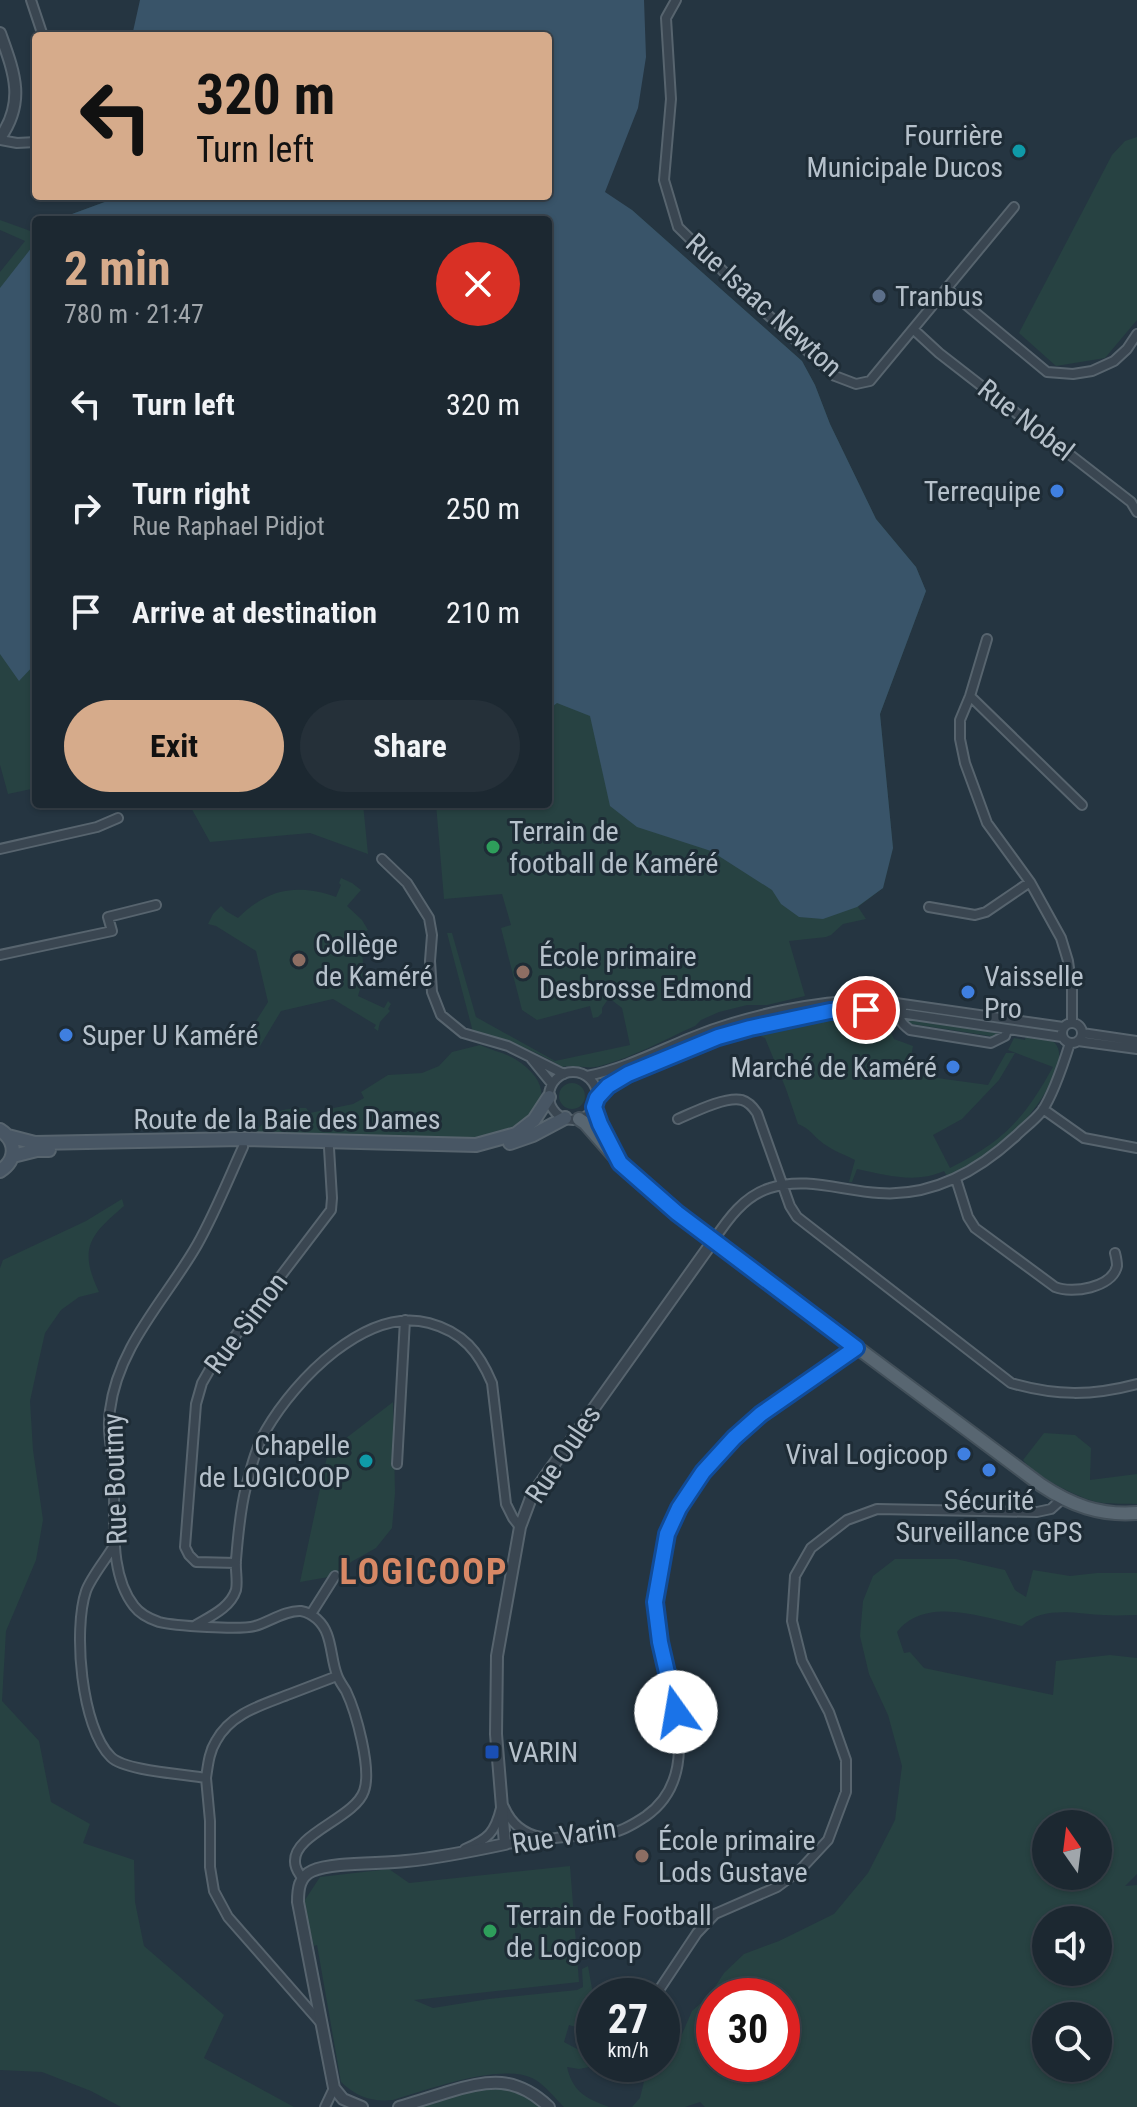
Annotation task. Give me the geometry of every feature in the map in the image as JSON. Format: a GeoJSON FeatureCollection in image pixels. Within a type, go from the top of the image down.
{"type":"FeatureCollection","features":[{"type":"Feature","properties":{"kind":"main road","name":"Route de la Baie des Dames"},"geometry":{"type":"LineString","coordinates":[[4,1133],[35,1143],[242,1139],[476,1145],[516,1134],[534,1120],[550,1091]]}},
{"type":"Feature","properties":{"kind":"main road"},"geometry":{"type":"LineString","coordinates":[[595,1103],[600,1124],[620,1163]]}},
{"type":"Feature","properties":{"kind":"main road","name":"Route de la Baie des Dames"},"geometry":{"type":"LineString","coordinates":[[13,1156],[37,1150],[243,1147],[477,1150],[517,1141],[565,1118]]}},
{"type":"Feature","properties":{"kind":"main road"},"geometry":{"type":"LineString","coordinates":[[579,1119],[620,1163],[677,1213],[1062,1499],[1108,1512],[1137,1513]]}},
{"type":"Feature","properties":{"kind":"main road"},"geometry":{"type":"LineString","coordinates":[[0,1171],[6,1168],[13,1156],[12,1142],[4,1133]]}},
{"type":"Feature","properties":{"kind":"street"},"geometry":{"type":"LineString","coordinates":[[31,0],[41,32]]}},
{"type":"Feature","properties":{"kind":"street","name":"Rue Isaac Newton"},"geometry":{"type":"LineString","coordinates":[[676,0],[666,18],[671,99],[664,180],[678,227],[835,376],[856,384],[870,381],[913,329]]}},
{"type":"Feature","properties":{"kind":"street"},"geometry":{"type":"LineString","coordinates":[[0,33],[11,62],[16,98],[9,125],[0,139],[32,142]]}},
{"type":"Feature","properties":{"kind":"street"},"geometry":{"type":"LineString","coordinates":[[913,329],[1014,207]]}},
{"type":"Feature","properties":{"kind":"street"},"geometry":{"type":"LineString","coordinates":[[947,289],[1047,372],[1073,374],[1092,371],[1114,361],[1137,334]]}},
{"type":"Feature","properties":{"kind":"street","name":"Rue Nobel"},"geometry":{"type":"LineString","coordinates":[[913,329],[939,353],[1134,499],[1137,512]]}},
{"type":"Feature","properties":{"kind":"street"},"geometry":{"type":"LineString","coordinates":[[987,639],[960,720],[965,763],[987,823],[1030,882],[1061,938],[1072,989],[1072,1022]]}},
{"type":"Feature","properties":{"kind":"street"},"geometry":{"type":"LineString","coordinates":[[970,696],[1082,805]]}},
{"type":"Feature","properties":{"kind":"street"},"geometry":{"type":"LineString","coordinates":[[0,849],[97,827],[118,818]]}},
{"type":"Feature","properties":{"kind":"street"},"geometry":{"type":"LineString","coordinates":[[382,859],[407,883],[429,918],[432,935],[431,984],[441,1015],[463,1033],[508,1046],[564,1074],[575,1072],[587,1076],[618,1069],[742,1020],[832,1002],[862,1000],[1007,1030],[1137,1049]]}},
{"type":"Feature","properties":{"kind":"street"},"geometry":{"type":"LineString","coordinates":[[929,907],[975,915],[986,912],[1030,882]]}},
{"type":"Feature","properties":{"kind":"street"},"geometry":{"type":"LineString","coordinates":[[0,955],[112,931],[108,917],[156,905]]}},
{"type":"Feature","properties":{"kind":"street"},"geometry":{"type":"LineString","coordinates":[[530,1057],[550,1091],[554,1111],[565,1118],[579,1119],[590,1113],[608,1086],[628,1074],[718,1037],[830,1011],[902,1008],[1063,1027],[1072,1022]]}},
{"type":"Feature","properties":{"kind":"street"},"geometry":{"type":"LineString","coordinates":[[902,1008],[901,1023],[910,1030],[923,1033],[991,1043],[1005,1036],[1007,1030]]}},
{"type":"Feature","properties":{"kind":"street"},"geometry":{"type":"LineString","coordinates":[[713,1241],[740,1206],[757,1193],[783,1185],[819,1184],[881,1194],[914,1191],[956,1179],[1000,1151],[1043,1109],[1080,1027],[1072,1022]]}},
{"type":"Feature","properties":{"kind":"street"},"geometry":{"type":"LineString","coordinates":[[1063,1027],[1073,1038],[1137,1041]]}},
{"type":"Feature","properties":{"kind":"street"},"geometry":{"type":"LineString","coordinates":[[550,1091],[564,1074]]}},
{"type":"Feature","properties":{"kind":"street"},"geometry":{"type":"LineString","coordinates":[[587,1076],[595,1086],[595,1103]]}},
{"type":"Feature","properties":{"kind":"street"},"geometry":{"type":"LineString","coordinates":[[678,1119],[727,1101],[747,1101],[757,1113],[790,1206],[797,1217],[1011,1383],[1052,1393],[1081,1393],[1137,1384]]}},
{"type":"Feature","properties":{"kind":"street"},"geometry":{"type":"LineString","coordinates":[[1043,1109],[1084,1138],[1137,1148]]}},
{"type":"Feature","properties":{"kind":"street","name":"Rue Boutmy"},"geometry":{"type":"LineString","coordinates":[[243,1147],[225,1192],[196,1246],[139,1331],[116,1385],[109,1429],[115,1544],[124,1590],[139,1611],[161,1623],[252,1628],[294,1611],[311,1614]]}},
{"type":"Feature","properties":{"kind":"street","name":"Rue Simon"},"geometry":{"type":"LineString","coordinates":[[236,1563],[196,1562],[185,1547],[191,1452],[199,1392],[210,1369],[331,1210],[329,1148]]}},
{"type":"Feature","properties":{"kind":"street"},"geometry":{"type":"LineString","coordinates":[[956,1179],[968,1217],[975,1228],[1055,1287],[1079,1291],[1100,1284],[1117,1265],[1115,1253]]}},
{"type":"Feature","properties":{"kind":"street","name":"Rue Oules"},"geometry":{"type":"LineString","coordinates":[[505,1844],[496,1734],[497,1656],[520,1527],[532,1495],[713,1241]]}},
{"type":"Feature","properties":{"kind":"street"},"geometry":{"type":"LineString","coordinates":[[397,1464],[405,1320]]}},
{"type":"Feature","properties":{"kind":"street"},"geometry":{"type":"LineString","coordinates":[[195,1625],[229,1603],[236,1588],[245,1489],[264,1433],[278,1411],[342,1345],[388,1322],[425,1321],[444,1327],[462,1337],[485,1367],[492,1383],[506,1504],[520,1527]]}},
{"type":"Feature","properties":{"kind":"street","name":"Rue Varin"},"geometry":{"type":"LineString","coordinates":[[302,1878],[310,1871],[326,1867],[408,1861],[505,1844],[615,1832],[659,1805],[672,1787],[680,1743],[655,1602],[667,1534],[679,1508],[703,1472],[734,1438],[761,1414],[856,1348]]}},
{"type":"Feature","properties":{"kind":"street"},"geometry":{"type":"LineString","coordinates":[[667,1978],[697,1933],[715,1914],[777,1887],[800,1870],[828,1840],[846,1792],[846,1760],[829,1712],[802,1661],[792,1621],[795,1576],[811,1548],[847,1520],[877,1509],[1037,1512],[1051,1509],[1062,1499]]}},
{"type":"Feature","properties":{"kind":"street"},"geometry":{"type":"LineString","coordinates":[[115,1544],[86,1590],[80,1626],[82,1685],[95,1733],[112,1758],[137,1769],[206,1778]]}},
{"type":"Feature","properties":{"kind":"street"},"geometry":{"type":"LineString","coordinates":[[335,1576],[311,1614],[326,1631],[337,1676],[350,1700],[359,1728],[367,1775],[360,1800],[303,1843],[294,1858],[302,1878],[298,1902],[334,2088],[343,2099],[362,2107]]}},
{"type":"Feature","properties":{"kind":"street"},"geometry":{"type":"LineString","coordinates":[[323,2026],[228,1917],[214,1891],[206,1778],[214,1743],[235,1719],[250,1709],[337,1676]]}},
{"type":"Feature","properties":{"kind":"street"},"geometry":{"type":"LineString","coordinates":[[502,1803],[509,1819],[528,1835],[550,1839]]}},
{"type":"Feature","properties":{"kind":"street"},"geometry":{"type":"LineString","coordinates":[[441,1856],[484,1840],[494,1829],[502,1803]]}},
{"type":"Feature","properties":{"kind":"street"},"geometry":{"type":"LineString","coordinates":[[399,2107],[488,2082],[516,2085],[549,2107]]}},
{"type":"Feature","properties":{"kind":"street"},"geometry":{"type":"LineString","coordinates":[[325,2107],[334,2088]]}},
{"type":"Feature","properties":{"kind":"green space"},"geometry":{"type":"Polygon","coordinates":[[[1137,137],[1137,320],[1105,358],[1056,366],[1019,333],[1112,155],[1125,141],[1137,137]]]}},
{"type":"Feature","properties":{"kind":"green space"},"geometry":{"type":"Polygon","coordinates":[[[585,193],[632,210],[802,361],[876,519],[916,567],[926,591],[880,714],[893,848],[883,888],[858,907],[866,919],[843,924],[826,937],[789,941],[805,996],[719,1012],[637,1053],[590,1067],[562,1067],[530,1051],[473,1032],[447,933],[452,933],[476,1017],[555,1061],[630,1045],[622,1008],[609,998],[602,1013],[593,1018],[590,1006],[537,1020],[522,1010],[501,928],[511,925],[502,894],[444,899],[436,808],[552,808],[552,216],[69,216],[110,200],[552,200],[552,196],[585,193]]]}},
{"type":"Feature","properties":{"kind":"green space"},"geometry":{"type":"Polygon","coordinates":[[[0,220],[32,232],[32,789],[8,794],[0,765],[0,272],[25,241],[0,230],[0,220]]]}},
{"type":"Feature","properties":{"kind":"green space"},"geometry":{"type":"Polygon","coordinates":[[[191,808],[363,808],[368,854],[310,833],[210,842],[191,808]]]}},
{"type":"Feature","properties":{"kind":"green space"},"geometry":{"type":"Polygon","coordinates":[[[341,878],[361,890],[347,906],[368,930],[357,936],[363,966],[358,996],[384,1008],[388,1001],[390,1011],[380,1022],[378,1031],[374,1028],[376,1025],[333,999],[281,1011],[260,1046],[246,1037],[268,1002],[256,951],[208,924],[221,906],[238,918],[260,901],[283,891],[308,890],[336,897],[341,878]]]}},
{"type":"Feature","properties":{"kind":"green space"},"geometry":{"type":"Polygon","coordinates":[[[894,1005],[894,1008],[870,1007],[772,1020],[616,1078],[601,1087],[597,1081],[736,1025],[826,1006],[894,1005]]]}},
{"type":"Feature","properties":{"kind":"green space"},"geometry":{"type":"Polygon","coordinates":[[[867,1013],[893,1015],[897,1019],[888,1024],[894,1039],[913,1046],[908,1074],[988,1085],[1006,1053],[1015,1053],[999,1080],[962,1119],[933,1135],[950,1168],[985,1148],[1011,1127],[1053,1067],[1008,1050],[1014,1038],[1025,1040],[1026,1035],[1052,1041],[1059,1053],[1058,1066],[1044,1095],[1013,1134],[991,1152],[948,1178],[944,1171],[912,1178],[857,1169],[852,1182],[849,1182],[855,1160],[827,1146],[798,1124],[765,1038],[751,1032],[807,1022],[815,1017],[867,1013]]]}},
{"type":"Feature","properties":{"kind":"green space"},"geometry":{"type":"Polygon","coordinates":[[[911,1017],[992,1029],[998,1036],[991,1043],[990,1036],[912,1024],[910,1030],[906,1021],[911,1017]]]}},
{"type":"Feature","properties":{"kind":"green space"},"geometry":{"type":"Polygon","coordinates":[[[480,1045],[507,1055],[529,1069],[541,1090],[541,1100],[536,1110],[517,1126],[502,1133],[466,1141],[255,1135],[277,1112],[306,1108],[310,1113],[353,1104],[364,1098],[361,1092],[388,1075],[422,1073],[439,1066],[452,1052],[480,1045]]]}},
{"type":"Feature","properties":{"kind":"green space"},"geometry":{"type":"Polygon","coordinates":[[[572,1083],[581,1087],[585,1096],[581,1105],[572,1109],[563,1105],[559,1096],[563,1087],[572,1083]]]}},
{"type":"Feature","properties":{"kind":"green space"},"geometry":{"type":"Polygon","coordinates":[[[122,1199],[124,1206],[103,1225],[91,1243],[89,1264],[99,1292],[79,1297],[61,1310],[45,1333],[30,1401],[43,1520],[36,1560],[6,1631],[2,1701],[39,1741],[51,1802],[90,1824],[83,1843],[134,1860],[135,1902],[144,1946],[224,2015],[204,2058],[294,2107],[121,2107],[91,2091],[42,2072],[0,2070],[0,1268],[3,1260],[86,1221],[122,1199]]]}},
{"type":"Feature","properties":{"kind":"green space"},"geometry":{"type":"Polygon","coordinates":[[[393,1402],[395,1493],[392,1528],[376,1548],[351,1562],[340,1575],[300,1582],[328,1452],[393,1402]]]}},
{"type":"Feature","properties":{"kind":"green space"},"geometry":{"type":"Polygon","coordinates":[[[1044,1433],[1075,1435],[1091,1448],[1090,1480],[1137,1474],[1137,1504],[1093,1501],[1065,1490],[1036,1472],[1023,1460],[1044,1433]]]}},
{"type":"Feature","properties":{"kind":"green space"},"geometry":{"type":"Polygon","coordinates":[[[895,1559],[956,1559],[1005,1570],[1015,1590],[1026,1597],[1033,1570],[1070,1576],[1137,1573],[1137,1615],[1050,1613],[1030,1619],[1022,1626],[956,1612],[939,1612],[923,1614],[897,1632],[904,1653],[910,1652],[924,1668],[1053,1695],[1056,1661],[1110,1655],[1137,1658],[1137,1874],[1125,1886],[1137,1885],[1137,2107],[705,2107],[700,2102],[685,2107],[632,2107],[640,2098],[644,2082],[680,2082],[680,2039],[696,2007],[696,2082],[800,2082],[800,1978],[721,1978],[744,1954],[834,1914],[868,1873],[895,1820],[902,1766],[888,1715],[869,1674],[860,1636],[863,1601],[873,1576],[895,1559]]]}},
{"type":"Feature","properties":{"kind":"green space"},"geometry":{"type":"Polygon","coordinates":[[[570,1866],[579,1978],[576,1982],[414,2000],[433,2008],[576,1990],[576,2027],[569,2025],[564,2042],[576,2048],[576,2068],[567,2067],[581,2093],[609,2107],[564,2107],[536,2080],[518,2074],[482,2076],[393,2100],[365,2097],[341,2082],[317,1945],[314,1946],[303,1903],[320,1877],[389,1869],[409,1883],[570,1866]]]}},
{"type":"Feature","properties":{"kind":"green space"},"geometry":{"type":"Polygon","coordinates":[[[588,1966],[590,1978],[582,1978],[582,1969],[588,1966]]]}},
{"type":"Feature","properties":{"kind":"green space"},"geometry":{"type":"Polygon","coordinates":[[[502,2088],[527,2096],[540,2107],[409,2107],[477,2090],[502,2088]]]}},
{"type":"Feature","properties":{"kind":"water"},"geometry":{"type":"Polygon","coordinates":[[[140,0],[644,0],[646,57],[638,108],[605,192],[632,210],[802,361],[876,519],[916,567],[926,591],[880,714],[893,848],[883,888],[857,907],[823,919],[799,917],[781,904],[772,890],[711,851],[637,827],[610,806],[590,716],[557,703],[552,707],[552,216],[69,216],[110,200],[552,200],[552,32],[133,32],[140,0]]]}},
{"type":"Feature","properties":{"kind":"water"},"geometry":{"type":"Polygon","coordinates":[[[32,247],[32,667],[19,681],[0,654],[0,288],[32,247]]]}},
{"type":"Feature","properties":{"kind":"place","name":"Fourrière Municipale Ducos"},"geometry":{"type":"Point","coordinates":[1019,151]}},
{"type":"Feature","properties":{"kind":"place","name":"Tranbus"},"geometry":{"type":"Point","coordinates":[879,296]}},
{"type":"Feature","properties":{"kind":"place","name":"Terrequipe"},"geometry":{"type":"Point","coordinates":[1057,491]}},
{"type":"Feature","properties":{"kind":"place","name":"Terrain de football de Kaméré"},"geometry":{"type":"Point","coordinates":[493,847]}},
{"type":"Feature","properties":{"kind":"place","name":"Collège de Kaméré"},"geometry":{"type":"Point","coordinates":[299,960]}},
{"type":"Feature","properties":{"kind":"place","name":"École primaire Desbrosse Edmond"},"geometry":{"type":"Point","coordinates":[523,972]}},
{"type":"Feature","properties":{"kind":"place","name":"Vaisselle Pro"},"geometry":{"type":"Point","coordinates":[968,992]}},
{"type":"Feature","properties":{"kind":"place","name":"Super U Kaméré"},"geometry":{"type":"Point","coordinates":[66,1035]}},
{"type":"Feature","properties":{"kind":"place","name":"Marché de Kaméré"},"geometry":{"type":"Point","coordinates":[953,1067]}},
{"type":"Feature","properties":{"kind":"place","name":"Vival Logicoop"},"geometry":{"type":"Point","coordinates":[964,1454]}},
{"type":"Feature","properties":{"kind":"place","name":"Chapelle de LOGICOOP"},"geometry":{"type":"Point","coordinates":[366,1461]}},
{"type":"Feature","properties":{"kind":"place","name":"Sécurité Surveillance GPS"},"geometry":{"type":"Point","coordinates":[989,1470]}},
{"type":"Feature","properties":{"kind":"place","name":"VARIN"},"geometry":{"type":"Point","coordinates":[492,1752]}},
{"type":"Feature","properties":{"kind":"place","name":"École primaire Lods Gustave"},"geometry":{"type":"Point","coordinates":[642,1856]}},
{"type":"Feature","properties":{"kind":"place","name":"Terrain de Football de Logicoop"},"geometry":{"type":"Point","coordinates":[490,1931]}},
{"type":"Feature","properties":{"kind":"district","name":"LOGICOOP"},"geometry":{"type":"Point","coordinates":[424,1572]}},
{"type":"Feature","properties":{"kind":"route"},"geometry":{"type":"LineString","coordinates":[[676,1712],[660,1642],[655,1602],[667,1534],[679,1508],[703,1472],[734,1438],[761,1414],[856,1348],[677,1213],[620,1163],[594,1107],[597,1098],[608,1086],[628,1074],[718,1037],[830,1011],[866,1010]]}}]}
